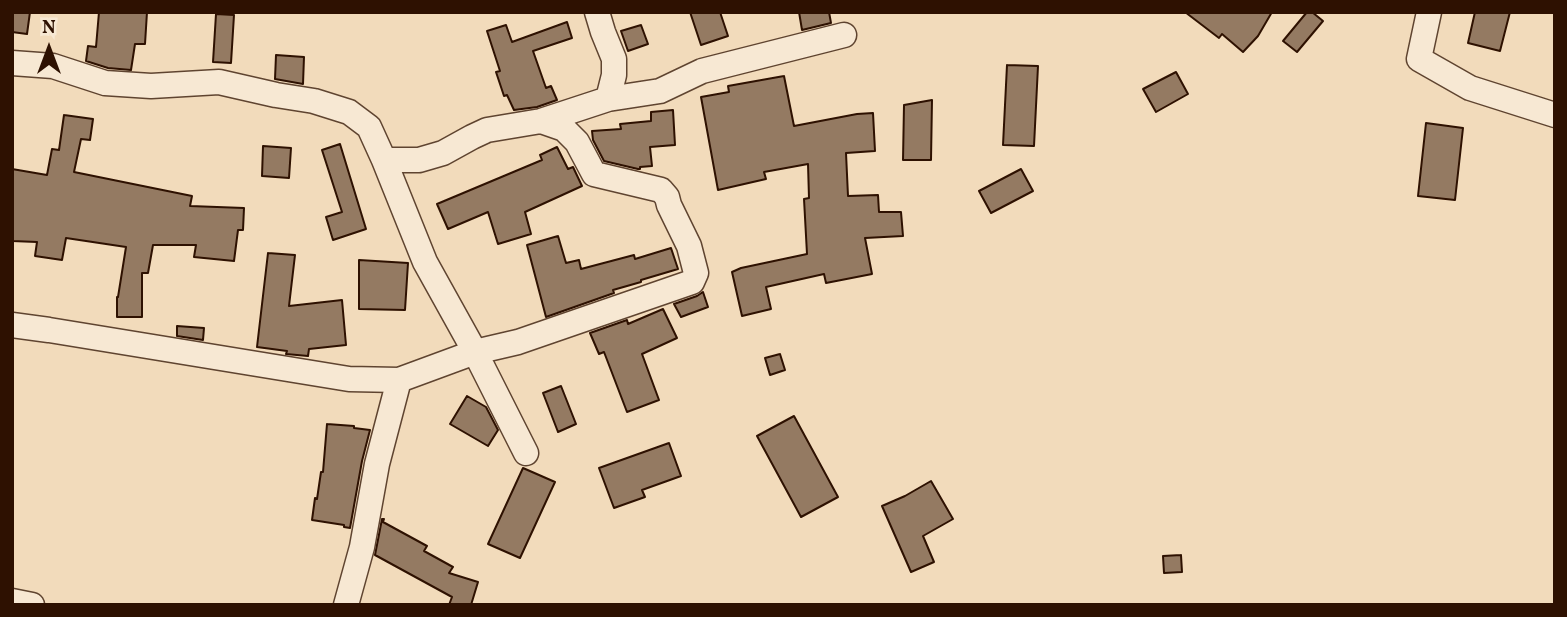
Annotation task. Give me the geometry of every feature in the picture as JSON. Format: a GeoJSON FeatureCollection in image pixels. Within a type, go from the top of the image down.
{"type":"FeatureCollection","features":[{"type":"Feature","properties":{"kind":"street"},"geometry":{"type":"LineString","coordinates":[[597,12],[614,59],[642,94]]}},
{"type":"Feature","properties":{"kind":"street"},"geometry":{"type":"LineString","coordinates":[[1429,12],[1419,59],[1470,89],[1555,115]]}},
{"type":"Feature","properties":{"kind":"street"},"geometry":{"type":"LineString","coordinates":[[384,160],[419,160],[443,153],[487,130],[541,121],[608,99],[660,91],[702,71],[844,34]]}},
{"type":"Feature","properties":{"kind":"street"},"geometry":{"type":"LineString","coordinates":[[608,99],[614,75],[614,59]]}},
{"type":"Feature","properties":{"kind":"street"},"geometry":{"type":"LineString","coordinates":[[12,63],[53,66],[105,83],[152,86],[219,82],[276,95],[314,100],[349,112],[369,127],[425,262],[475,352],[526,453]]}},
{"type":"Feature","properties":{"kind":"street"},"geometry":{"type":"LineString","coordinates":[[12,325],[348,379],[399,380],[475,352],[518,342],[692,282],[696,273],[689,246],[667,197],[661,190],[594,174],[577,142],[564,129],[541,121]]}},
{"type":"Feature","properties":{"kind":"street"},"geometry":{"type":"LineString","coordinates":[[346,605],[362,547],[377,464],[399,380]]}},
{"type":"Feature","properties":{"kind":"street"},"geometry":{"type":"LineString","coordinates":[[12,601],[32,605]]}},
{"type":"Feature","properties":{"kind":"building"},"geometry":{"type":"Polygon","coordinates":[[[12,12],[30,12],[27,34],[12,32],[12,12]]]}},
{"type":"Feature","properties":{"kind":"building"},"geometry":{"type":"Polygon","coordinates":[[[99,12],[147,12],[145,44],[135,44],[131,70],[108,68],[86,61],[88,46],[96,47],[99,12]]]}},
{"type":"Feature","properties":{"kind":"building"},"geometry":{"type":"Polygon","coordinates":[[[690,12],[720,12],[728,36],[701,45],[690,12]]]}},
{"type":"Feature","properties":{"kind":"building"},"geometry":{"type":"Polygon","coordinates":[[[799,12],[829,12],[831,23],[802,30],[799,12]]]}},
{"type":"Feature","properties":{"kind":"building"},"geometry":{"type":"Polygon","coordinates":[[[1185,12],[1272,12],[1258,36],[1243,52],[1222,34],[1219,38],[1185,12]]]}},
{"type":"Feature","properties":{"kind":"building"},"geometry":{"type":"Polygon","coordinates":[[[1307,12],[1312,12],[1323,21],[1297,52],[1283,41],[1307,12]]]}},
{"type":"Feature","properties":{"kind":"building"},"geometry":{"type":"Polygon","coordinates":[[[1475,12],[1510,12],[1500,51],[1468,43],[1475,12]]]}},
{"type":"Feature","properties":{"kind":"building"},"geometry":{"type":"Polygon","coordinates":[[[216,14],[234,15],[231,63],[213,62],[216,14]]]}},
{"type":"Feature","properties":{"kind":"building"},"geometry":{"type":"Polygon","coordinates":[[[567,22],[572,38],[533,51],[546,88],[551,86],[557,100],[537,107],[514,110],[507,95],[504,96],[496,72],[500,71],[487,31],[506,25],[512,42],[567,22]]]}},
{"type":"Feature","properties":{"kind":"building"},"geometry":{"type":"Polygon","coordinates":[[[641,25],[648,44],[628,51],[621,31],[641,25]]]}},
{"type":"Feature","properties":{"kind":"building"},"geometry":{"type":"Polygon","coordinates":[[[276,55],[304,57],[303,84],[275,79],[276,55]]]}},
{"type":"Feature","properties":{"kind":"building"},"geometry":{"type":"Polygon","coordinates":[[[1007,65],[1038,66],[1034,146],[1003,145],[1007,65]]]}},
{"type":"Feature","properties":{"kind":"building"},"geometry":{"type":"Polygon","coordinates":[[[1176,72],[1188,94],[1156,112],[1143,89],[1176,72]]]}},
{"type":"Feature","properties":{"kind":"building"},"geometry":{"type":"Polygon","coordinates":[[[784,76],[794,126],[873,113],[875,151],[846,153],[848,196],[878,195],[879,212],[901,212],[903,236],[865,238],[872,274],[826,283],[824,274],[766,287],[771,309],[742,316],[732,272],[807,254],[804,199],[809,198],[808,164],[764,172],[766,179],[718,190],[701,97],[729,92],[728,86],[784,76]]]}},
{"type":"Feature","properties":{"kind":"building"},"geometry":{"type":"Polygon","coordinates":[[[932,100],[931,160],[903,160],[904,105],[932,100]]]}},
{"type":"Feature","properties":{"kind":"building"},"geometry":{"type":"Polygon","coordinates":[[[673,110],[675,145],[650,147],[652,166],[638,169],[604,161],[593,140],[592,131],[621,129],[620,124],[651,121],[651,112],[673,110]]]}},
{"type":"Feature","properties":{"kind":"building"},"geometry":{"type":"Polygon","coordinates":[[[64,115],[93,119],[90,140],[81,139],[74,172],[192,196],[190,206],[244,208],[243,230],[238,230],[234,261],[194,257],[196,245],[153,245],[148,273],[142,273],[142,317],[117,317],[117,297],[126,247],[66,238],[62,260],[35,256],[37,242],[12,241],[12,169],[47,175],[52,149],[59,150],[64,115]]]}},
{"type":"Feature","properties":{"kind":"building"},"geometry":{"type":"Polygon","coordinates":[[[1426,123],[1463,128],[1455,200],[1418,196],[1426,123]]]}},
{"type":"Feature","properties":{"kind":"building"},"geometry":{"type":"Polygon","coordinates":[[[340,144],[366,229],[333,240],[326,217],[342,212],[322,150],[340,144]]]}},
{"type":"Feature","properties":{"kind":"building"},"geometry":{"type":"Polygon","coordinates":[[[263,146],[291,148],[289,178],[262,176],[263,146]]]}},
{"type":"Feature","properties":{"kind":"building"},"geometry":{"type":"Polygon","coordinates":[[[557,147],[568,169],[573,167],[582,186],[525,212],[531,234],[498,244],[488,212],[448,229],[437,204],[542,160],[540,155],[557,147]]]}},
{"type":"Feature","properties":{"kind":"building"},"geometry":{"type":"Polygon","coordinates":[[[1021,169],[1033,191],[991,213],[979,191],[1021,169]]]}},
{"type":"Feature","properties":{"kind":"building"},"geometry":{"type":"Polygon","coordinates":[[[558,236],[566,263],[579,260],[581,269],[634,255],[635,259],[671,248],[678,269],[613,290],[614,293],[546,317],[527,245],[558,236]]]}},
{"type":"Feature","properties":{"kind":"building"},"geometry":{"type":"Polygon","coordinates":[[[268,253],[295,255],[289,306],[342,300],[346,345],[309,349],[308,356],[257,347],[268,253]]]}},
{"type":"Feature","properties":{"kind":"building"},"geometry":{"type":"Polygon","coordinates":[[[359,260],[408,263],[405,310],[359,309],[359,260]]]}},
{"type":"Feature","properties":{"kind":"building"},"geometry":{"type":"Polygon","coordinates":[[[703,292],[708,307],[681,317],[674,304],[703,292]]]}},
{"type":"Feature","properties":{"kind":"building"},"geometry":{"type":"Polygon","coordinates":[[[663,309],[677,338],[642,354],[659,400],[627,412],[604,352],[599,354],[590,333],[627,320],[628,324],[663,309]]]}},
{"type":"Feature","properties":{"kind":"building"},"geometry":{"type":"Polygon","coordinates":[[[177,326],[204,328],[203,340],[177,336],[177,326]]]}},
{"type":"Feature","properties":{"kind":"building"},"geometry":{"type":"Polygon","coordinates":[[[780,354],[785,370],[770,375],[765,358],[780,354]]]}},
{"type":"Feature","properties":{"kind":"building"},"geometry":{"type":"Polygon","coordinates":[[[561,386],[576,424],[558,432],[543,393],[561,386]]]}},
{"type":"Feature","properties":{"kind":"building"},"geometry":{"type":"Polygon","coordinates":[[[467,396],[486,407],[498,430],[488,446],[450,424],[467,396]]]}},
{"type":"Feature","properties":{"kind":"building"},"geometry":{"type":"Polygon","coordinates":[[[794,416],[838,497],[801,517],[757,436],[794,416]]]}},
{"type":"Feature","properties":{"kind":"building"},"geometry":{"type":"Polygon","coordinates":[[[327,424],[370,430],[350,528],[312,520],[323,472],[327,424]]]}},
{"type":"Feature","properties":{"kind":"building"},"geometry":{"type":"Polygon","coordinates":[[[669,443],[681,476],[642,490],[645,497],[614,508],[599,468],[669,443]]]}},
{"type":"Feature","properties":{"kind":"building"},"geometry":{"type":"Polygon","coordinates":[[[523,468],[555,482],[520,558],[488,544],[523,468]]]}},
{"type":"Feature","properties":{"kind":"building"},"geometry":{"type":"Polygon","coordinates":[[[931,481],[953,519],[923,536],[934,562],[911,572],[882,506],[931,481]]]}},
{"type":"Feature","properties":{"kind":"building"},"geometry":{"type":"Polygon","coordinates":[[[382,519],[427,546],[424,551],[453,567],[449,573],[478,582],[471,605],[449,605],[452,597],[375,555],[382,519]]]}},
{"type":"Feature","properties":{"kind":"building"},"geometry":{"type":"Polygon","coordinates":[[[1181,555],[1182,572],[1164,573],[1163,556],[1181,555]]]}}]}
